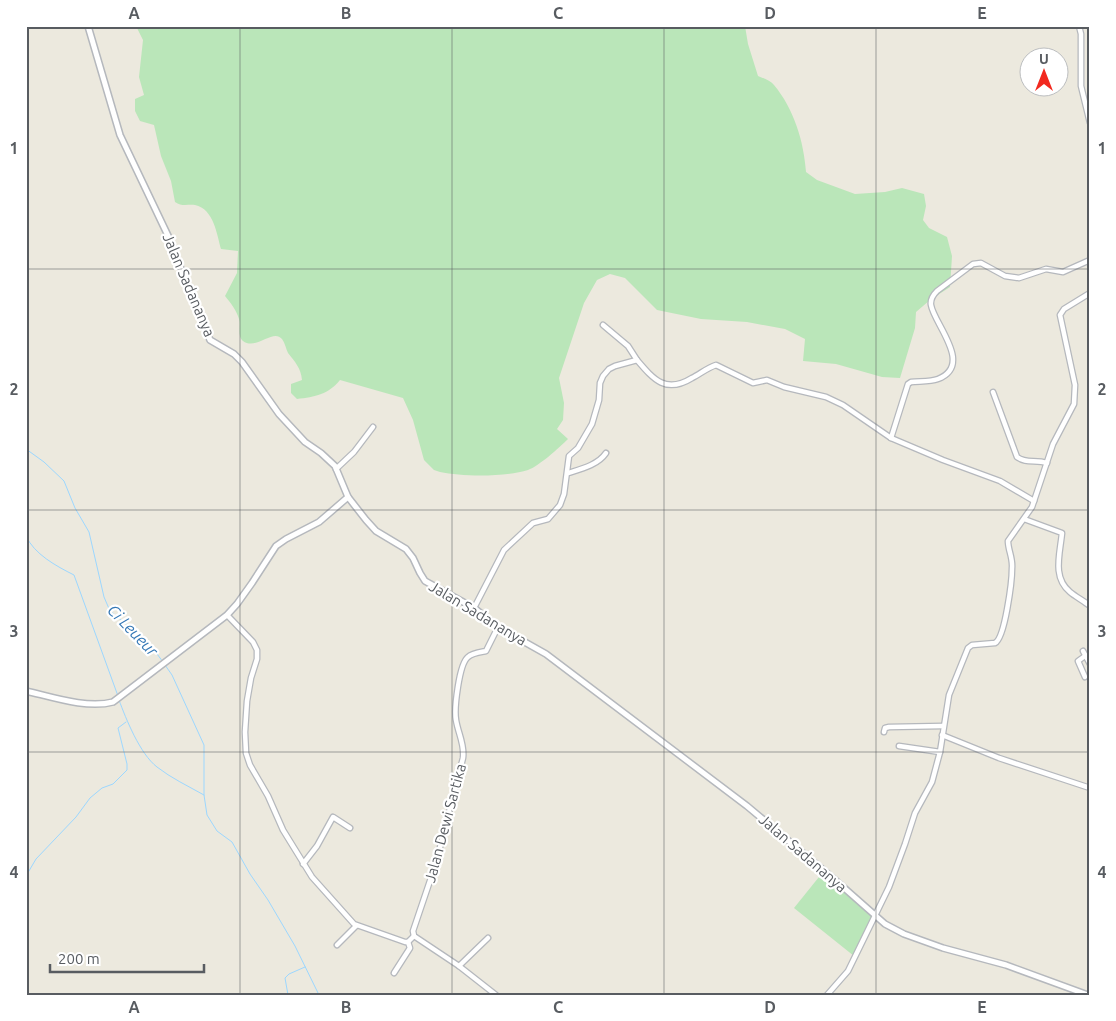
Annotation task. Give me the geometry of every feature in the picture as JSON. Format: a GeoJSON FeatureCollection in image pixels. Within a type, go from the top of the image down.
{"type":"FeatureCollection","features":[{"type":"Feature","properties":{"kind":"street","name":"Jalan Sadananya"},"geometry":{"type":"LineString","coordinates":[[88,26],[120,135],[172,242],[208,336],[212,342],[234,354],[242,362],[280,414],[305,442],[328,459],[336,468],[348,496],[376,531],[401,546],[410,554],[425,581],[474,608],[498,627],[546,654],[747,806],[885,924],[904,934],[944,948],[1006,966],[1088,995]]}},
{"type":"Feature","properties":{"kind":"street"},"geometry":{"type":"LineString","coordinates":[[1079,26],[1081,34],[1082,92],[1090,123]]}},
{"type":"Feature","properties":{"kind":"street"},"geometry":{"type":"LineString","coordinates":[[891,438],[908,384],[937,379],[947,373],[951,364],[951,348],[931,304],[933,295],[937,291],[973,264],[984,264],[1005,276],[1019,278],[1046,269],[1063,272],[1090,260]]}},
{"type":"Feature","properties":{"kind":"street"},"geometry":{"type":"LineString","coordinates":[[827,995],[848,972],[876,916],[899,861],[915,813],[932,782],[940,752],[943,726],[950,695],[968,647],[974,644],[994,644],[1000,638],[1005,618],[1012,568],[1008,541],[1034,501],[1053,444],[1074,404],[1074,385],[1060,315],[1064,309],[1090,294]]}},
{"type":"Feature","properties":{"kind":"street"},"geometry":{"type":"LineString","coordinates":[[603,325],[628,346],[637,360],[653,377],[667,386],[684,383],[716,365],[752,383],[767,380],[784,388],[826,397],[843,405],[891,438],[1000,481],[1034,501]]}},
{"type":"Feature","properties":{"kind":"street"},"geometry":{"type":"LineString","coordinates":[[474,608],[504,550],[533,523],[548,519],[560,505],[568,473],[569,456],[578,448],[592,424],[603,376],[609,369],[615,366],[637,360]]}},
{"type":"Feature","properties":{"kind":"street"},"geometry":{"type":"LineString","coordinates":[[993,392],[1017,457],[1025,461],[1039,460],[1047,462]]}},
{"type":"Feature","properties":{"kind":"street"},"geometry":{"type":"LineString","coordinates":[[336,468],[357,449],[373,427]]}},
{"type":"Feature","properties":{"kind":"street"},"geometry":{"type":"LineString","coordinates":[[568,473],[591,465],[603,458],[606,453]]}},
{"type":"Feature","properties":{"kind":"street"},"geometry":{"type":"LineString","coordinates":[[26,691],[96,704],[110,702],[159,668],[227,615],[247,590],[276,546],[319,522],[348,496]]}},
{"type":"Feature","properties":{"kind":"street"},"geometry":{"type":"LineString","coordinates":[[1024,519],[1059,532],[1062,535],[1058,558],[1060,577],[1070,592],[1090,606]]}},
{"type":"Feature","properties":{"kind":"street"},"geometry":{"type":"LineString","coordinates":[[227,615],[253,642],[258,654],[247,701],[246,753],[250,765],[268,796],[283,830],[312,877],[356,926],[408,942]]}},
{"type":"Feature","properties":{"kind":"street","name":"Jalan Dewi Sartika"},"geometry":{"type":"LineString","coordinates":[[414,936],[412,931],[436,863],[463,758],[463,745],[455,715],[460,676],[466,659],[470,655],[486,651],[498,627]]}},
{"type":"Feature","properties":{"kind":"street"},"geometry":{"type":"LineString","coordinates":[[1085,677],[1078,661],[1084,654],[1090,664]]}},
{"type":"Feature","properties":{"kind":"street"},"geometry":{"type":"LineString","coordinates":[[884,732],[885,728],[888,727],[943,726]]}},
{"type":"Feature","properties":{"kind":"street"},"geometry":{"type":"LineString","coordinates":[[942,735],[999,758],[1090,788]]}},
{"type":"Feature","properties":{"kind":"street"},"geometry":{"type":"LineString","coordinates":[[899,746],[940,752]]}},
{"type":"Feature","properties":{"kind":"street"},"geometry":{"type":"LineString","coordinates":[[303,864],[333,817],[350,828]]}},
{"type":"Feature","properties":{"kind":"street"},"geometry":{"type":"LineString","coordinates":[[337,945],[356,926]]}},
{"type":"Feature","properties":{"kind":"street"},"geometry":{"type":"LineString","coordinates":[[408,942],[414,936],[459,966],[496,995]]}},
{"type":"Feature","properties":{"kind":"street"},"geometry":{"type":"LineString","coordinates":[[459,966],[488,938]]}},
{"type":"Feature","properties":{"kind":"street"},"geometry":{"type":"LineString","coordinates":[[394,973],[410,948],[408,942]]}},
{"type":"Feature","properties":{"kind":"green space"},"geometry":{"type":"Polygon","coordinates":[[[136,26],[745,26],[748,44],[758,76],[774,85],[787,104],[797,126],[806,172],[817,180],[855,194],[885,192],[902,188],[924,194],[926,206],[923,220],[929,228],[947,237],[952,256],[950,287],[916,312],[915,328],[900,378],[882,377],[836,364],[803,361],[805,339],[785,329],[747,322],[701,319],[657,310],[625,278],[610,274],[597,280],[584,303],[559,378],[564,403],[563,420],[557,429],[568,439],[543,461],[528,470],[484,476],[440,472],[434,470],[424,460],[413,420],[403,398],[340,380],[331,389],[321,394],[297,399],[291,393],[291,384],[302,380],[300,372],[282,339],[274,336],[248,343],[241,339],[240,321],[225,296],[237,273],[238,251],[221,249],[214,223],[207,212],[201,207],[175,202],[171,181],[161,156],[154,125],[140,121],[135,111],[135,99],[144,95],[139,77],[143,40],[136,26]]]}},
{"type":"Feature","properties":{"kind":"green space"},"geometry":{"type":"Polygon","coordinates":[[[823,872],[874,919],[854,956],[794,908],[823,872]]]}},
{"type":"Feature","properties":{"kind":"waterway","name":"Ci Leueur"},"geometry":{"type":"LineString","coordinates":[[26,449],[44,462],[64,481],[75,508],[89,532],[104,597],[110,611],[149,643],[163,662]]}},
{"type":"Feature","properties":{"kind":"waterway","name":"Ci Leueur"},"geometry":{"type":"LineString","coordinates":[[26,536],[40,554],[74,575],[118,696]]}},
{"type":"Feature","properties":{"kind":"waterway","name":"Ci Leueur"},"geometry":{"type":"LineString","coordinates":[[165,665],[172,675],[204,745],[204,795],[207,815],[217,831],[232,842],[295,946],[319,995]]}},
{"type":"Feature","properties":{"kind":"waterway","name":"Ci Leueur"},"geometry":{"type":"LineString","coordinates":[[119,700],[134,736],[151,761],[168,775],[204,795]]}},
{"type":"Feature","properties":{"kind":"waterway"},"geometry":{"type":"LineString","coordinates":[[26,876],[36,859],[76,817],[90,798],[102,788],[113,784],[127,770],[118,728],[126,722]]}},
{"type":"Feature","properties":{"kind":"waterway"},"geometry":{"type":"LineString","coordinates":[[288,995],[285,978],[289,974],[305,967]]}}]}
